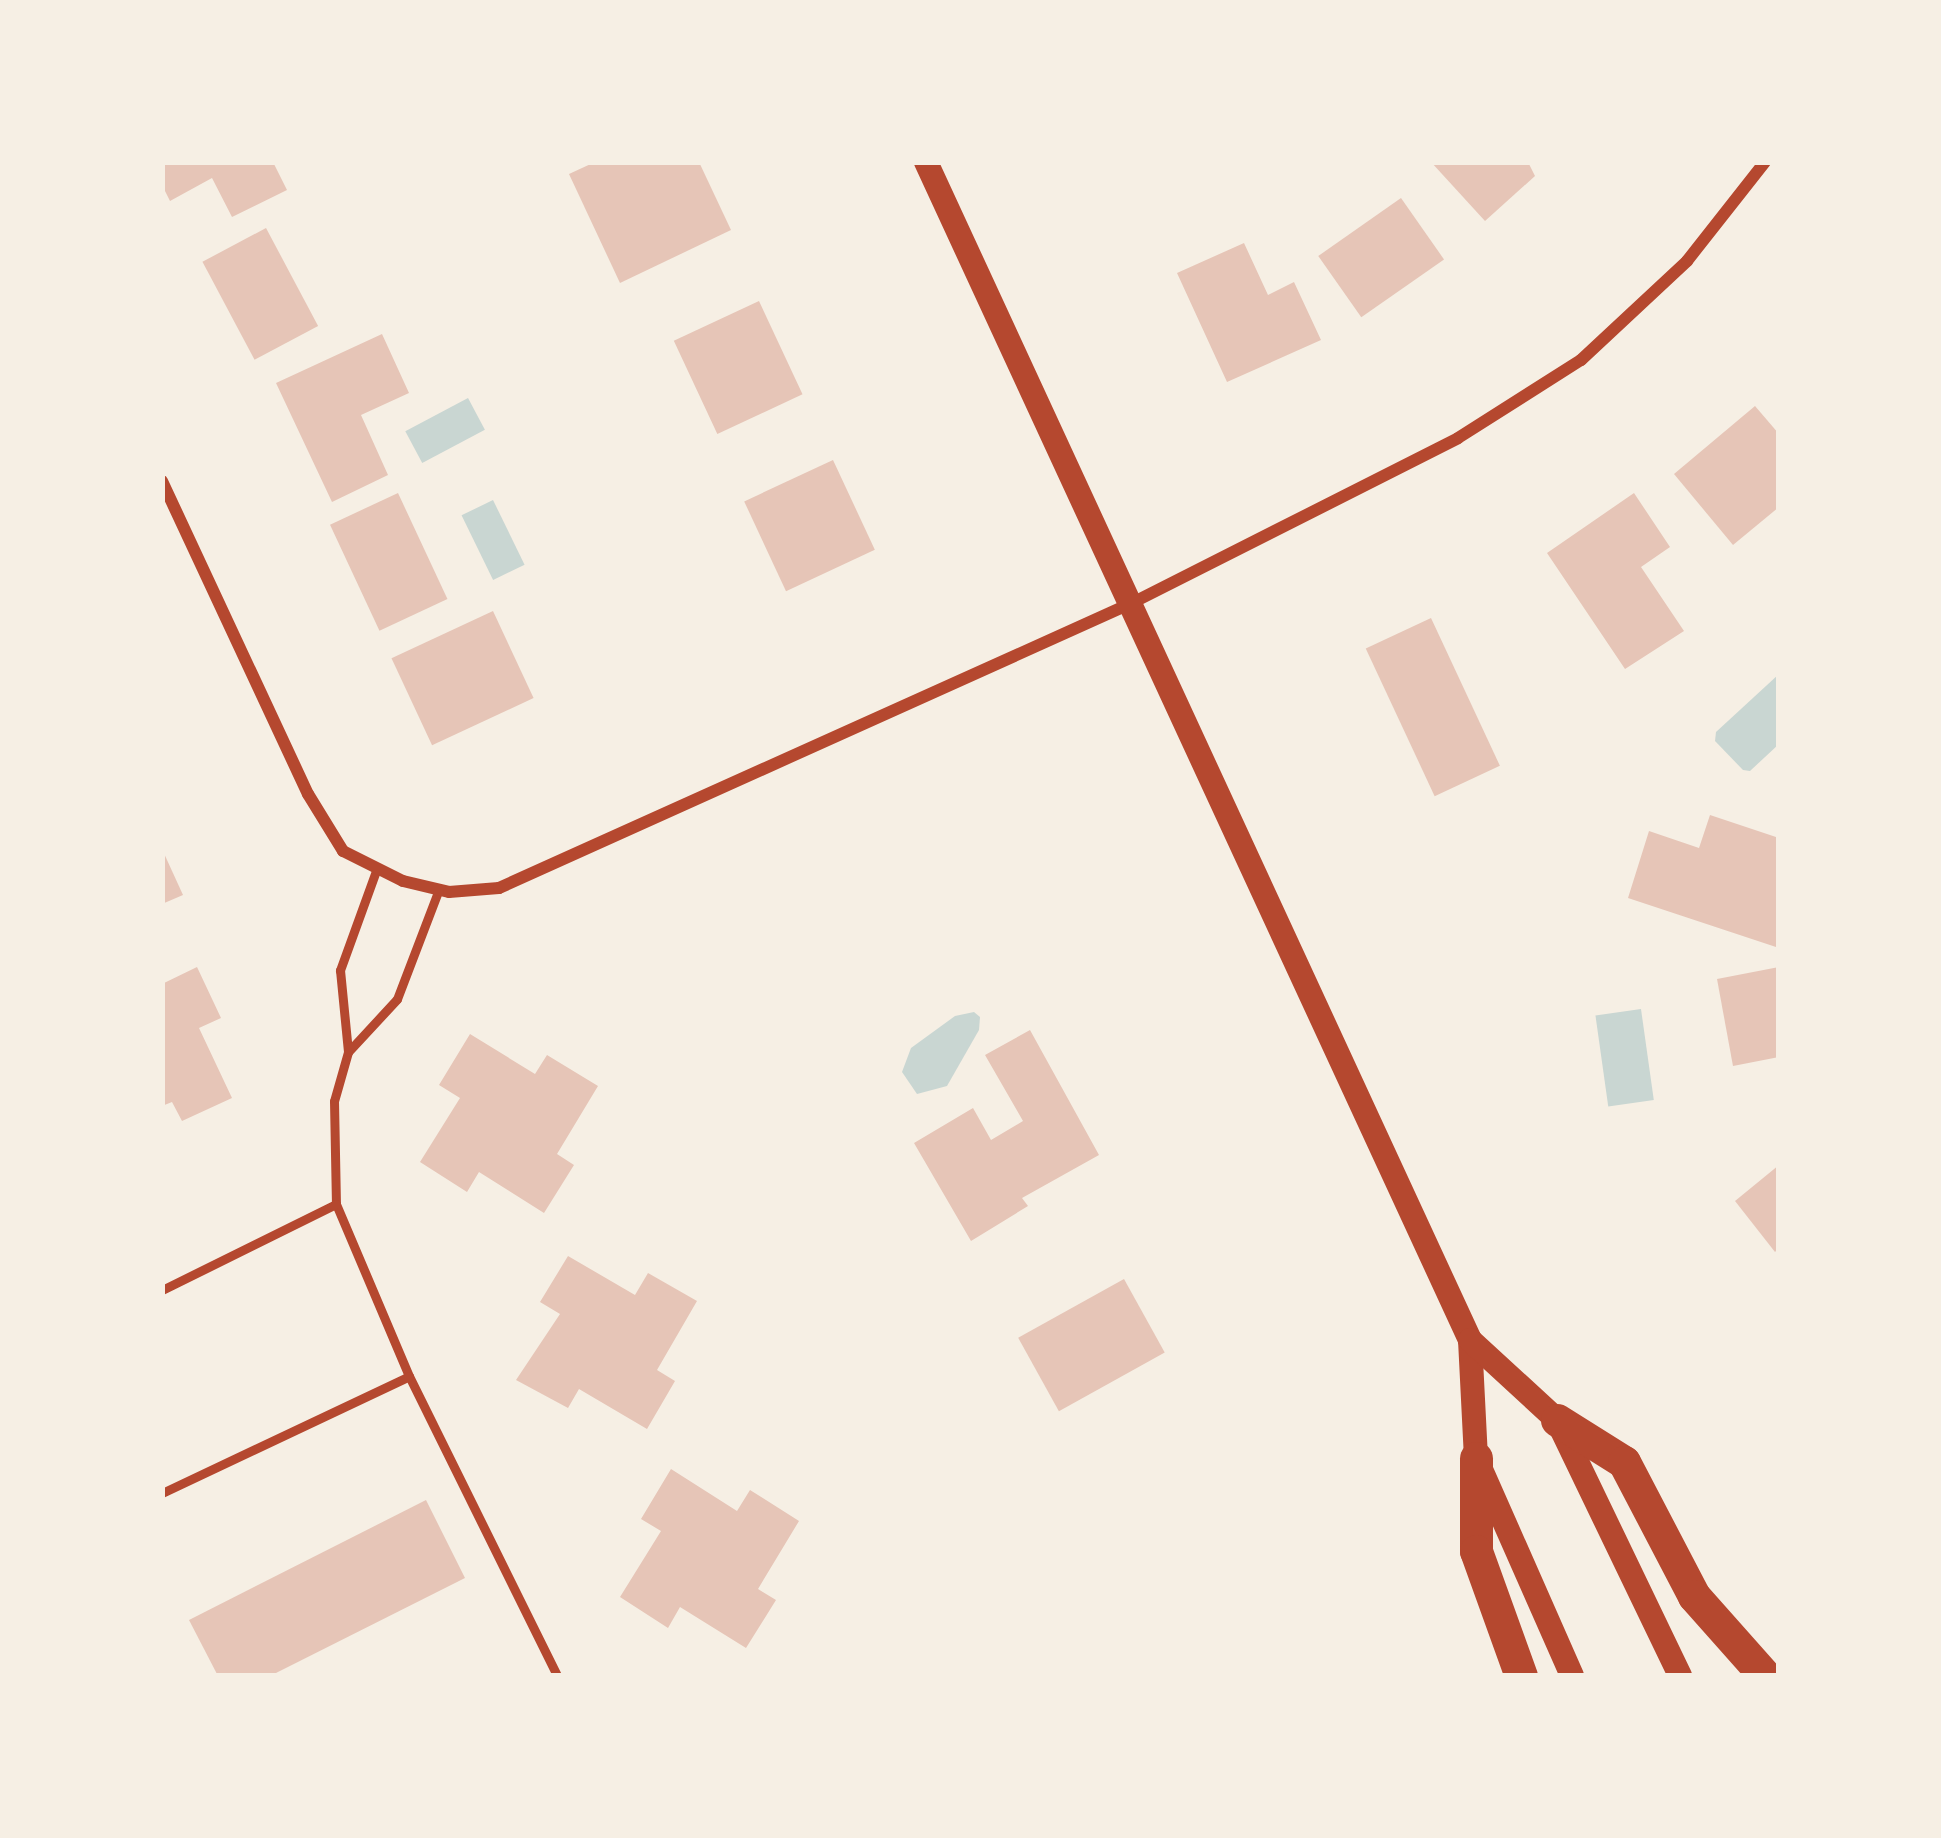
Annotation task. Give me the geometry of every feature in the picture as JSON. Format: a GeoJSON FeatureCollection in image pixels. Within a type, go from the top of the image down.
{"type":"FeatureCollection","features":[{"type":"Feature","properties":{"kind":"highway"},"geometry":{"type":"LineString","coordinates":[[1557,1420],[1624,1462],[1694,1597],[1766,1676]]}},
{"type":"Feature","properties":{"kind":"highway"},"geometry":{"type":"LineString","coordinates":[[1476,1458],[1476,1551],[1521,1676]]}},
{"type":"Feature","properties":{"kind":"main road"},"geometry":{"type":"LineString","coordinates":[[926,162],[1470,1340],[1476,1458],[1572,1676]]}},
{"type":"Feature","properties":{"kind":"main road"},"geometry":{"type":"LineString","coordinates":[[1470,1340],[1557,1420],[1680,1676]]}},
{"type":"Feature","properties":{"kind":"street"},"geometry":{"type":"LineString","coordinates":[[162,481],[308,794],[343,850],[377,868],[439,889],[499,888],[1132,603],[1458,438],[1581,360],[1687,261],[1765,162]]}},
{"type":"Feature","properties":{"kind":"lane"},"geometry":{"type":"LineString","coordinates":[[377,868],[340,970],[348,1052],[334,1102],[336,1204],[409,1376],[557,1676]]}},
{"type":"Feature","properties":{"kind":"lane"},"geometry":{"type":"LineString","coordinates":[[348,1052],[397,999],[439,889]]}},
{"type":"Feature","properties":{"kind":"lane"},"geometry":{"type":"LineString","coordinates":[[162,1290],[336,1204]]}},
{"type":"Feature","properties":{"kind":"lane"},"geometry":{"type":"LineString","coordinates":[[162,1493],[409,1376]]}},
{"type":"Feature","properties":{"kind":"shaded area"},"geometry":{"type":"Polygon","coordinates":[[[468,398],[485,430],[422,463],[405,431],[468,398]]]}},
{"type":"Feature","properties":{"kind":"shaded area"},"geometry":{"type":"Polygon","coordinates":[[[493,500],[525,565],[493,580],[462,515],[493,500]]]}},
{"type":"Feature","properties":{"kind":"shaded area"},"geometry":{"type":"Polygon","coordinates":[[[1779,674],[1779,744],[1750,771],[1743,770],[1715,741],[1716,732],[1779,674]]]}},
{"type":"Feature","properties":{"kind":"shaded area"},"geometry":{"type":"Polygon","coordinates":[[[1641,1009],[1654,1100],[1608,1107],[1595,1015],[1641,1009]]]}},
{"type":"Feature","properties":{"kind":"shaded area"},"geometry":{"type":"Polygon","coordinates":[[[974,1012],[980,1017],[979,1030],[947,1086],[917,1094],[902,1072],[911,1048],[955,1016],[974,1012]]]}},
{"type":"Feature","properties":{"kind":"building"},"geometry":{"type":"Polygon","coordinates":[[[162,162],[273,162],[287,190],[232,217],[212,178],[170,201],[162,185],[162,162]]]}},
{"type":"Feature","properties":{"kind":"building"},"geometry":{"type":"Polygon","coordinates":[[[595,162],[699,162],[731,230],[620,283],[569,174],[595,162]]]}},
{"type":"Feature","properties":{"kind":"building"},"geometry":{"type":"Polygon","coordinates":[[[1431,162],[1528,162],[1535,176],[1485,221],[1431,162]]]}},
{"type":"Feature","properties":{"kind":"building"},"geometry":{"type":"Polygon","coordinates":[[[1401,198],[1444,259],[1361,317],[1318,256],[1401,198]]]}},
{"type":"Feature","properties":{"kind":"building"},"geometry":{"type":"Polygon","coordinates":[[[266,228],[318,326],[255,360],[202,262],[266,228]]]}},
{"type":"Feature","properties":{"kind":"building"},"geometry":{"type":"Polygon","coordinates":[[[1244,243],[1268,295],[1294,282],[1321,340],[1227,382],[1177,273],[1244,243]]]}},
{"type":"Feature","properties":{"kind":"building"},"geometry":{"type":"Polygon","coordinates":[[[759,301],[803,394],[717,434],[674,341],[759,301]]]}},
{"type":"Feature","properties":{"kind":"building"},"geometry":{"type":"Polygon","coordinates":[[[382,334],[409,393],[361,415],[388,475],[332,502],[276,383],[382,334]]]}},
{"type":"Feature","properties":{"kind":"building"},"geometry":{"type":"Polygon","coordinates":[[[1755,406],[1779,434],[1779,507],[1733,545],[1674,474],[1755,406]]]}},
{"type":"Feature","properties":{"kind":"building"},"geometry":{"type":"Polygon","coordinates":[[[833,460],[875,550],[786,591],[744,501],[833,460]]]}},
{"type":"Feature","properties":{"kind":"building"},"geometry":{"type":"Polygon","coordinates":[[[398,493],[447,599],[379,631],[330,525],[398,493]]]}},
{"type":"Feature","properties":{"kind":"building"},"geometry":{"type":"Polygon","coordinates":[[[1634,493],[1670,547],[1641,567],[1684,631],[1625,669],[1547,553],[1634,493]]]}},
{"type":"Feature","properties":{"kind":"building"},"geometry":{"type":"Polygon","coordinates":[[[493,611],[534,698],[432,745],[391,658],[493,611]]]}},
{"type":"Feature","properties":{"kind":"building"},"geometry":{"type":"Polygon","coordinates":[[[1431,618],[1500,766],[1435,796],[1366,648],[1431,618]]]}},
{"type":"Feature","properties":{"kind":"building"},"geometry":{"type":"Polygon","coordinates":[[[1710,815],[1779,838],[1779,948],[1628,898],[1649,831],[1699,848],[1710,815]]]}},
{"type":"Feature","properties":{"kind":"building"},"geometry":{"type":"Polygon","coordinates":[[[162,849],[183,895],[162,904],[162,849]]]}},
{"type":"Feature","properties":{"kind":"building"},"geometry":{"type":"Polygon","coordinates":[[[197,967],[221,1018],[199,1028],[232,1098],[182,1121],[172,1102],[162,1106],[162,984],[197,967]]]}},
{"type":"Feature","properties":{"kind":"building"},"geometry":{"type":"Polygon","coordinates":[[[1779,967],[1779,1057],[1733,1066],[1717,979],[1779,967]]]}},
{"type":"Feature","properties":{"kind":"building"},"geometry":{"type":"Polygon","coordinates":[[[1030,1030],[1099,1155],[1022,1198],[1028,1206],[971,1241],[914,1143],[973,1108],[991,1140],[1023,1121],[985,1055],[1030,1030]]]}},
{"type":"Feature","properties":{"kind":"building"},"geometry":{"type":"Polygon","coordinates":[[[470,1034],[535,1074],[547,1055],[598,1086],[557,1154],[574,1165],[544,1213],[479,1172],[467,1192],[420,1162],[460,1098],[439,1085],[470,1034]]]}},
{"type":"Feature","properties":{"kind":"building"},"geometry":{"type":"Polygon","coordinates":[[[1779,1165],[1779,1248],[1775,1252],[1735,1201],[1779,1165]]]}},
{"type":"Feature","properties":{"kind":"building"},"geometry":{"type":"Polygon","coordinates":[[[568,1256],[635,1295],[648,1273],[697,1301],[657,1370],[675,1381],[647,1429],[579,1389],[568,1408],[516,1380],[560,1314],[540,1302],[568,1256]]]}},
{"type":"Feature","properties":{"kind":"building"},"geometry":{"type":"Polygon","coordinates":[[[1124,1279],[1165,1352],[1059,1411],[1018,1338],[1124,1279]]]}},
{"type":"Feature","properties":{"kind":"building"},"geometry":{"type":"Polygon","coordinates":[[[671,1469],[737,1511],[750,1490],[799,1521],[758,1589],[776,1600],[746,1648],[680,1607],[668,1628],[620,1597],[661,1531],[641,1519],[671,1469]]]}},
{"type":"Feature","properties":{"kind":"building"},"geometry":{"type":"Polygon","coordinates":[[[426,1500],[465,1578],[270,1676],[218,1676],[189,1620],[426,1500]]]}}]}
